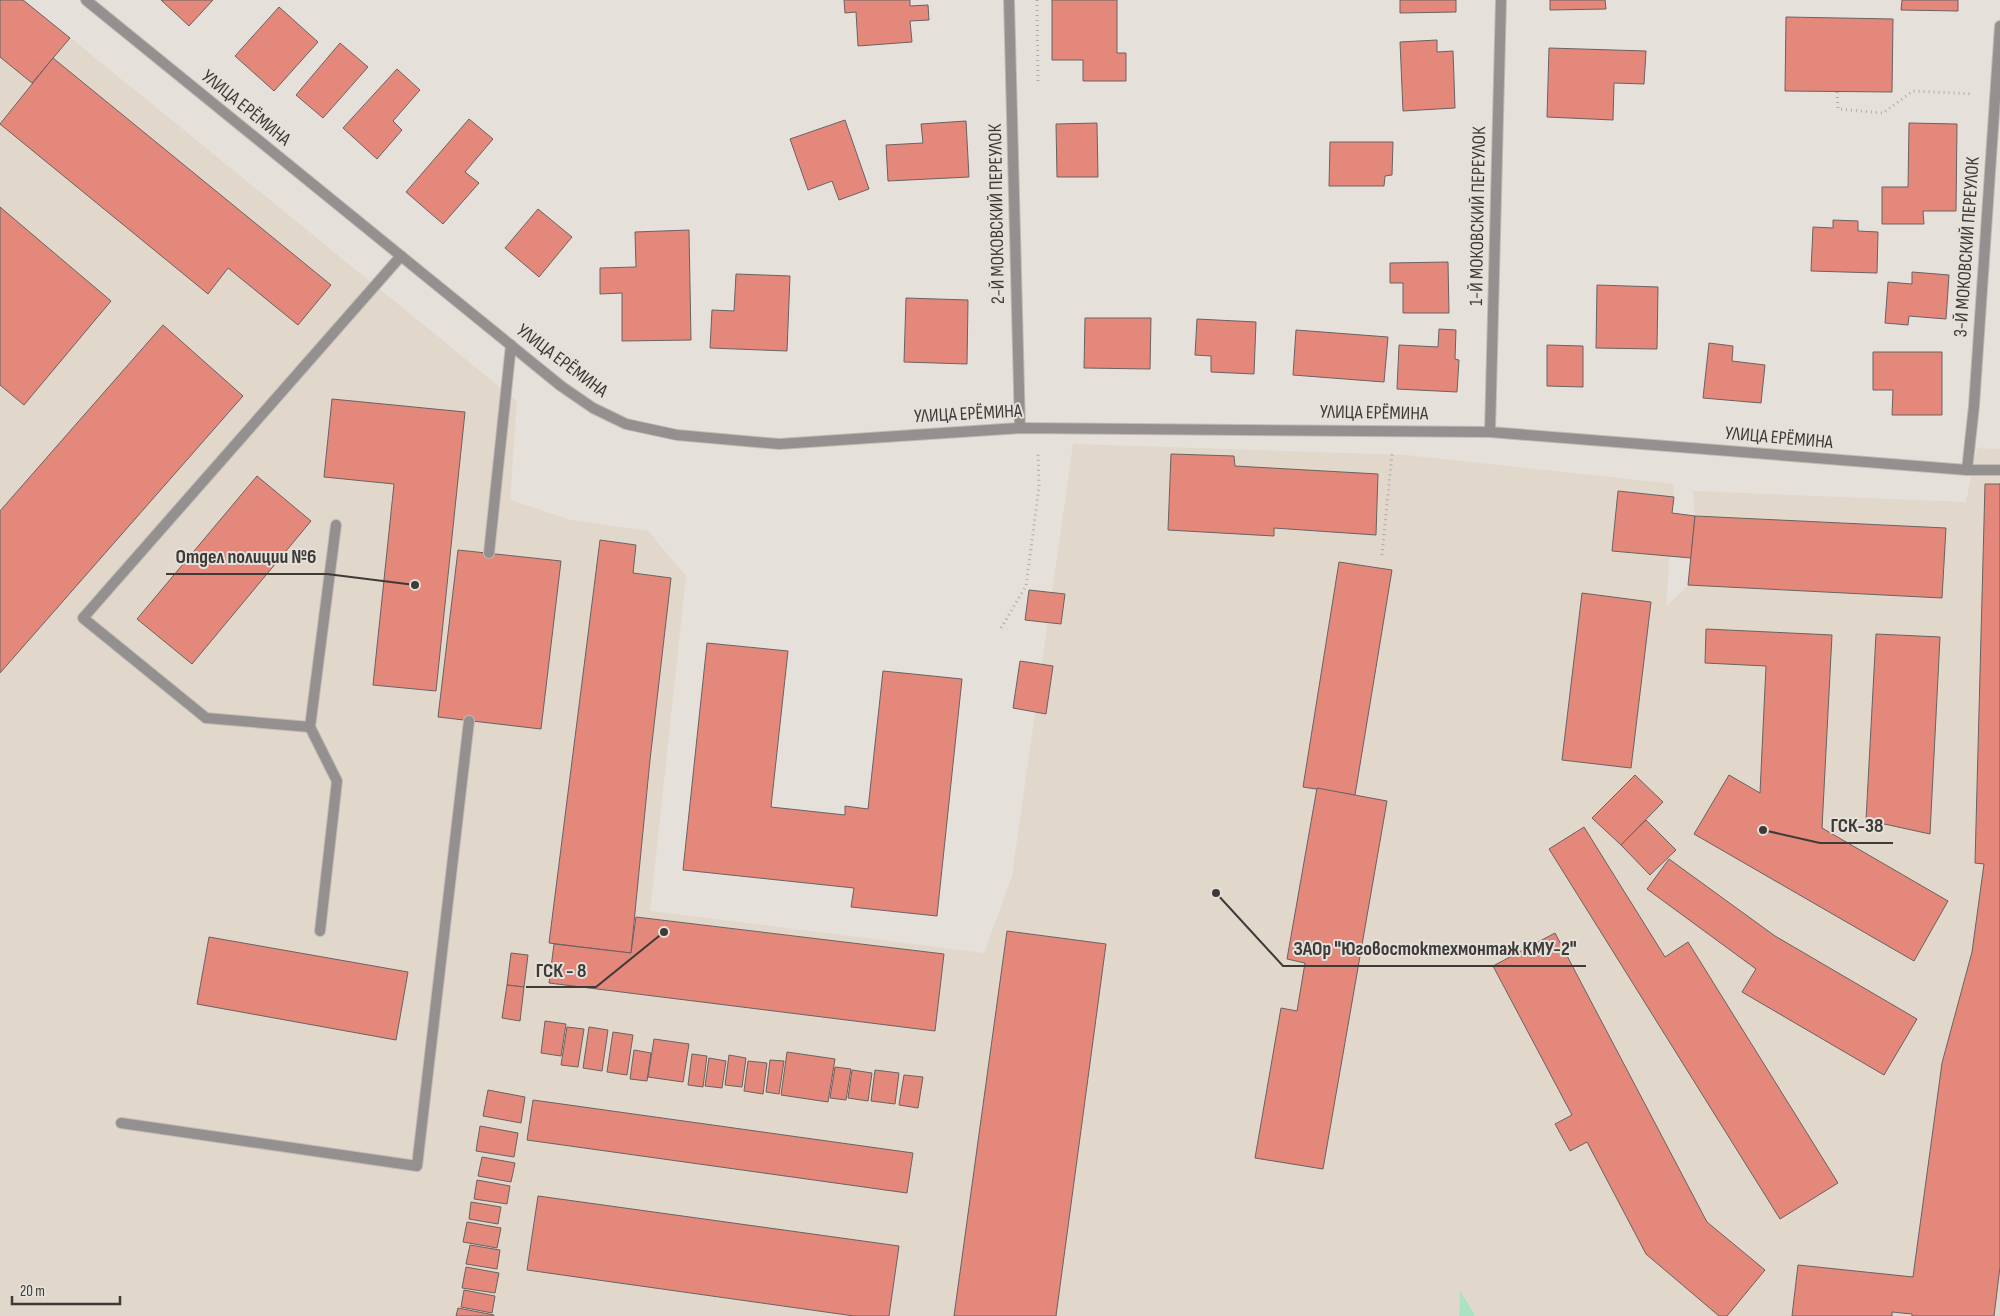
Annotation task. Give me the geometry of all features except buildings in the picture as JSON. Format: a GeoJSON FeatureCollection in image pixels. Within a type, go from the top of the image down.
{"type":"FeatureCollection","features":[{"type":"Feature","properties":{"kind":"street","name":"УЛИЦА ЕРЁМИНА"},"geometry":{"type":"LineString","coordinates":[[86,0],[561,386],[593,408],[626,424],[712,440],[779,444],[1020,428],[1490,432],[1967,470],[2000,470]]}},
{"type":"Feature","properties":{"kind":"street","name":"2-Й МОКОВСКИЙ ПЕРЕУЛОК"},"geometry":{"type":"LineString","coordinates":[[1009,0],[1020,428]]}},
{"type":"Feature","properties":{"kind":"street","name":"1-Й МОКОВСКИЙ ПЕРЕУЛОК"},"geometry":{"type":"LineString","coordinates":[[1490,432],[1501,0]]}},
{"type":"Feature","properties":{"kind":"street","name":"3-Й МОКОВСКИЙ ПЕРЕУЛОК"},"geometry":{"type":"LineString","coordinates":[[1967,470],[1974,406],[2000,26]]}},
{"type":"Feature","properties":{"kind":"street"},"geometry":{"type":"LineString","coordinates":[[310,726],[206,718],[83,618],[401,256]]}},
{"type":"Feature","properties":{"kind":"street"},"geometry":{"type":"LineString","coordinates":[[488,553],[511,345]]}},
{"type":"Feature","properties":{"kind":"street"},"geometry":{"type":"LineString","coordinates":[[320,931],[337,781],[310,726],[336,525]]}},
{"type":"Feature","properties":{"kind":"street"},"geometry":{"type":"LineString","coordinates":[[122,1123],[417,1166],[469,720]]}},
{"type":"Feature","properties":{"kind":"path"},"geometry":{"type":"LineString","coordinates":[[1836,92],[1838,109],[1883,113],[1913,91],[1995,95]]}},
{"type":"Feature","properties":{"kind":"path"},"geometry":{"type":"LineString","coordinates":[[1382,555],[1393,431]]}},
{"type":"Feature","properties":{"kind":"shaded area"},"geometry":{"type":"Polygon","coordinates":[[[0,0],[24,0],[517,401],[510,500],[571,520],[648,531],[686,576],[650,911],[984,953],[1012,876],[1073,444],[1406,455],[1674,484],[1666,607],[1688,585],[1695,516],[1693,491],[1966,502],[1977,448],[2000,449],[2000,1316],[1476,1316],[1461,1292],[1459,1316],[0,1316],[0,0]]]}},
{"type":"Feature","properties":{"kind":"green space"},"geometry":{"type":"Polygon","coordinates":[[[1460,1291],[1476,1316],[1459,1316],[1460,1291]]]}},
{"type":"Feature","properties":{"kind":"place","name":"Отдел полиции №6"},"geometry":{"type":"Point","coordinates":[415,585]}},
{"type":"Feature","properties":{"kind":"place","name":"ГСК-38"},"geometry":{"type":"Point","coordinates":[1763,830]}},
{"type":"Feature","properties":{"kind":"place","name":"ЗАОр \"Юговостоктехмонтаж КМУ-2\""},"geometry":{"type":"Point","coordinates":[1216,893]}},
{"type":"Feature","properties":{"kind":"place","name":"ГСК - 8"},"geometry":{"type":"Point","coordinates":[664,932]}}]}
